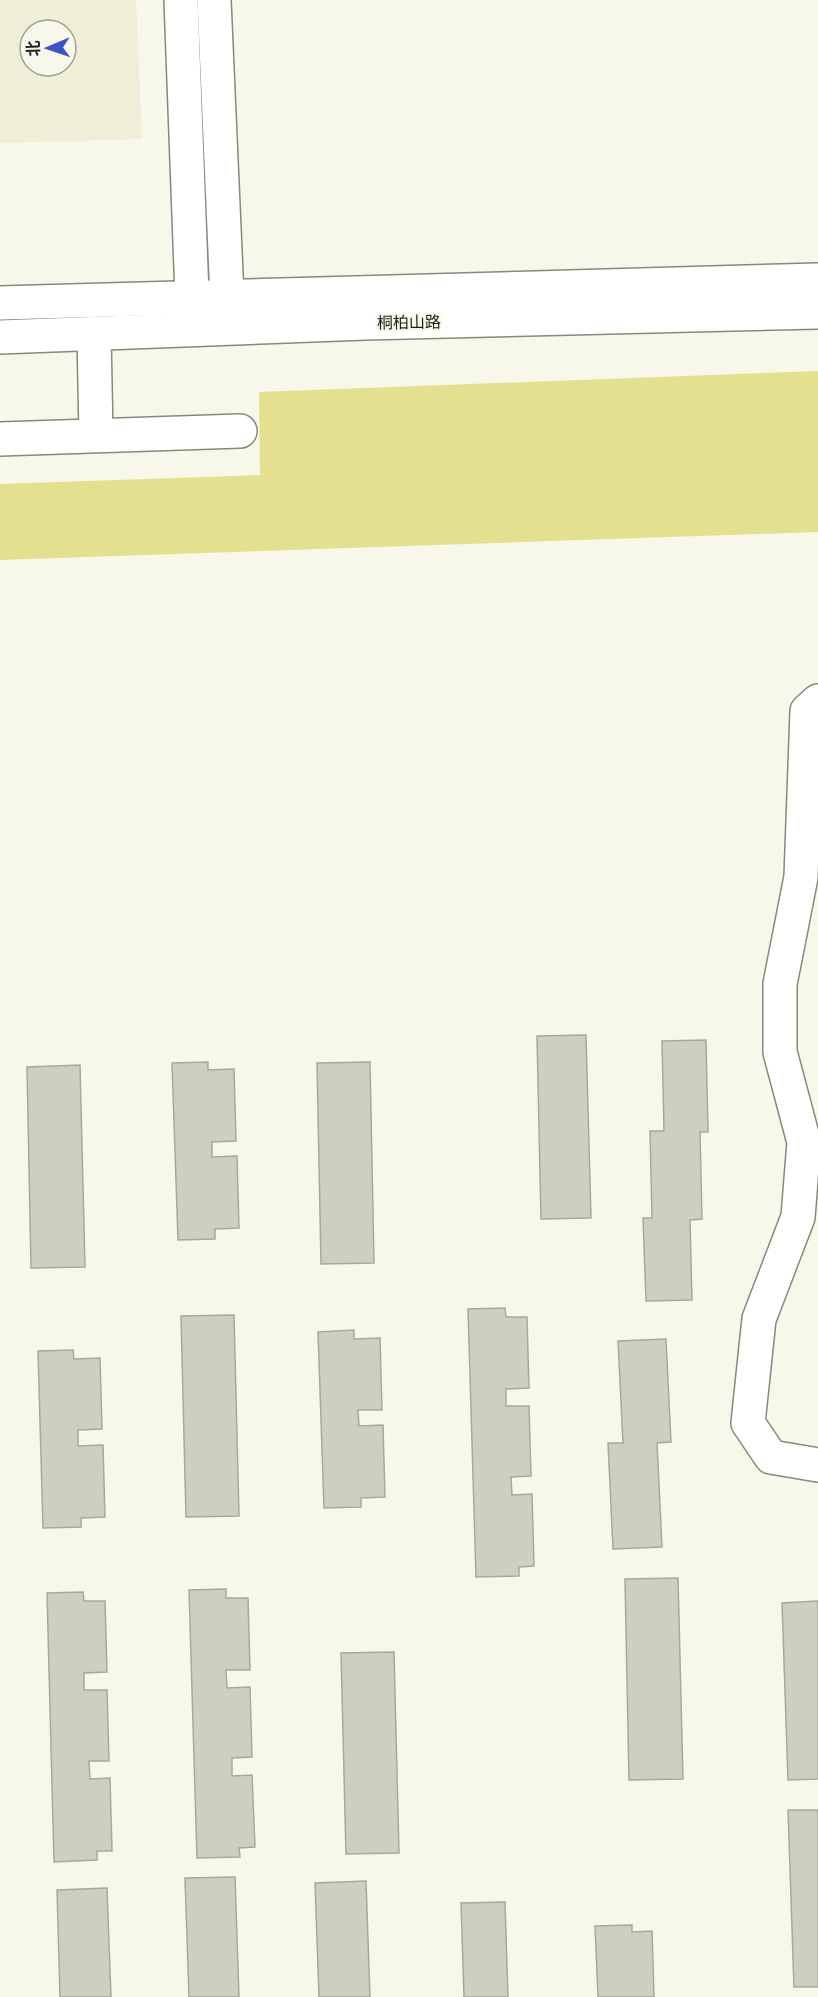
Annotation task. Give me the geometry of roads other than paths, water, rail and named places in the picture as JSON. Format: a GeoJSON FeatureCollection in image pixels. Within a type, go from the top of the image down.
{"type":"FeatureCollection","features":[{"type":"Feature","properties":{"kind":"street"},"geometry":{"type":"LineString","coordinates":[[181,0],[192,296],[209,330]]}},
{"type":"Feature","properties":{"kind":"street"},"geometry":{"type":"LineString","coordinates":[[209,330],[227,297],[214,0]]}},
{"type":"Feature","properties":{"kind":"street","name":"桐柏山路"},"geometry":{"type":"LineString","coordinates":[[0,303],[818,280]]}},
{"type":"Feature","properties":{"kind":"street","name":"桐柏山路"},"geometry":{"type":"LineString","coordinates":[[0,337],[364,323],[818,312]]}},
{"type":"Feature","properties":{"kind":"street"},"geometry":{"type":"LineString","coordinates":[[94,334],[96,435]]}},
{"type":"Feature","properties":{"kind":"street"},"geometry":{"type":"LineString","coordinates":[[0,439],[240,431]]}},
{"type":"Feature","properties":{"kind":"street"},"geometry":{"type":"LineString","coordinates":[[818,701],[807,711],[801,877],[780,984],[780,1052],[804,1142],[798,1217],[759,1319],[748,1423],[771,1457],[818,1464]]}}]}
